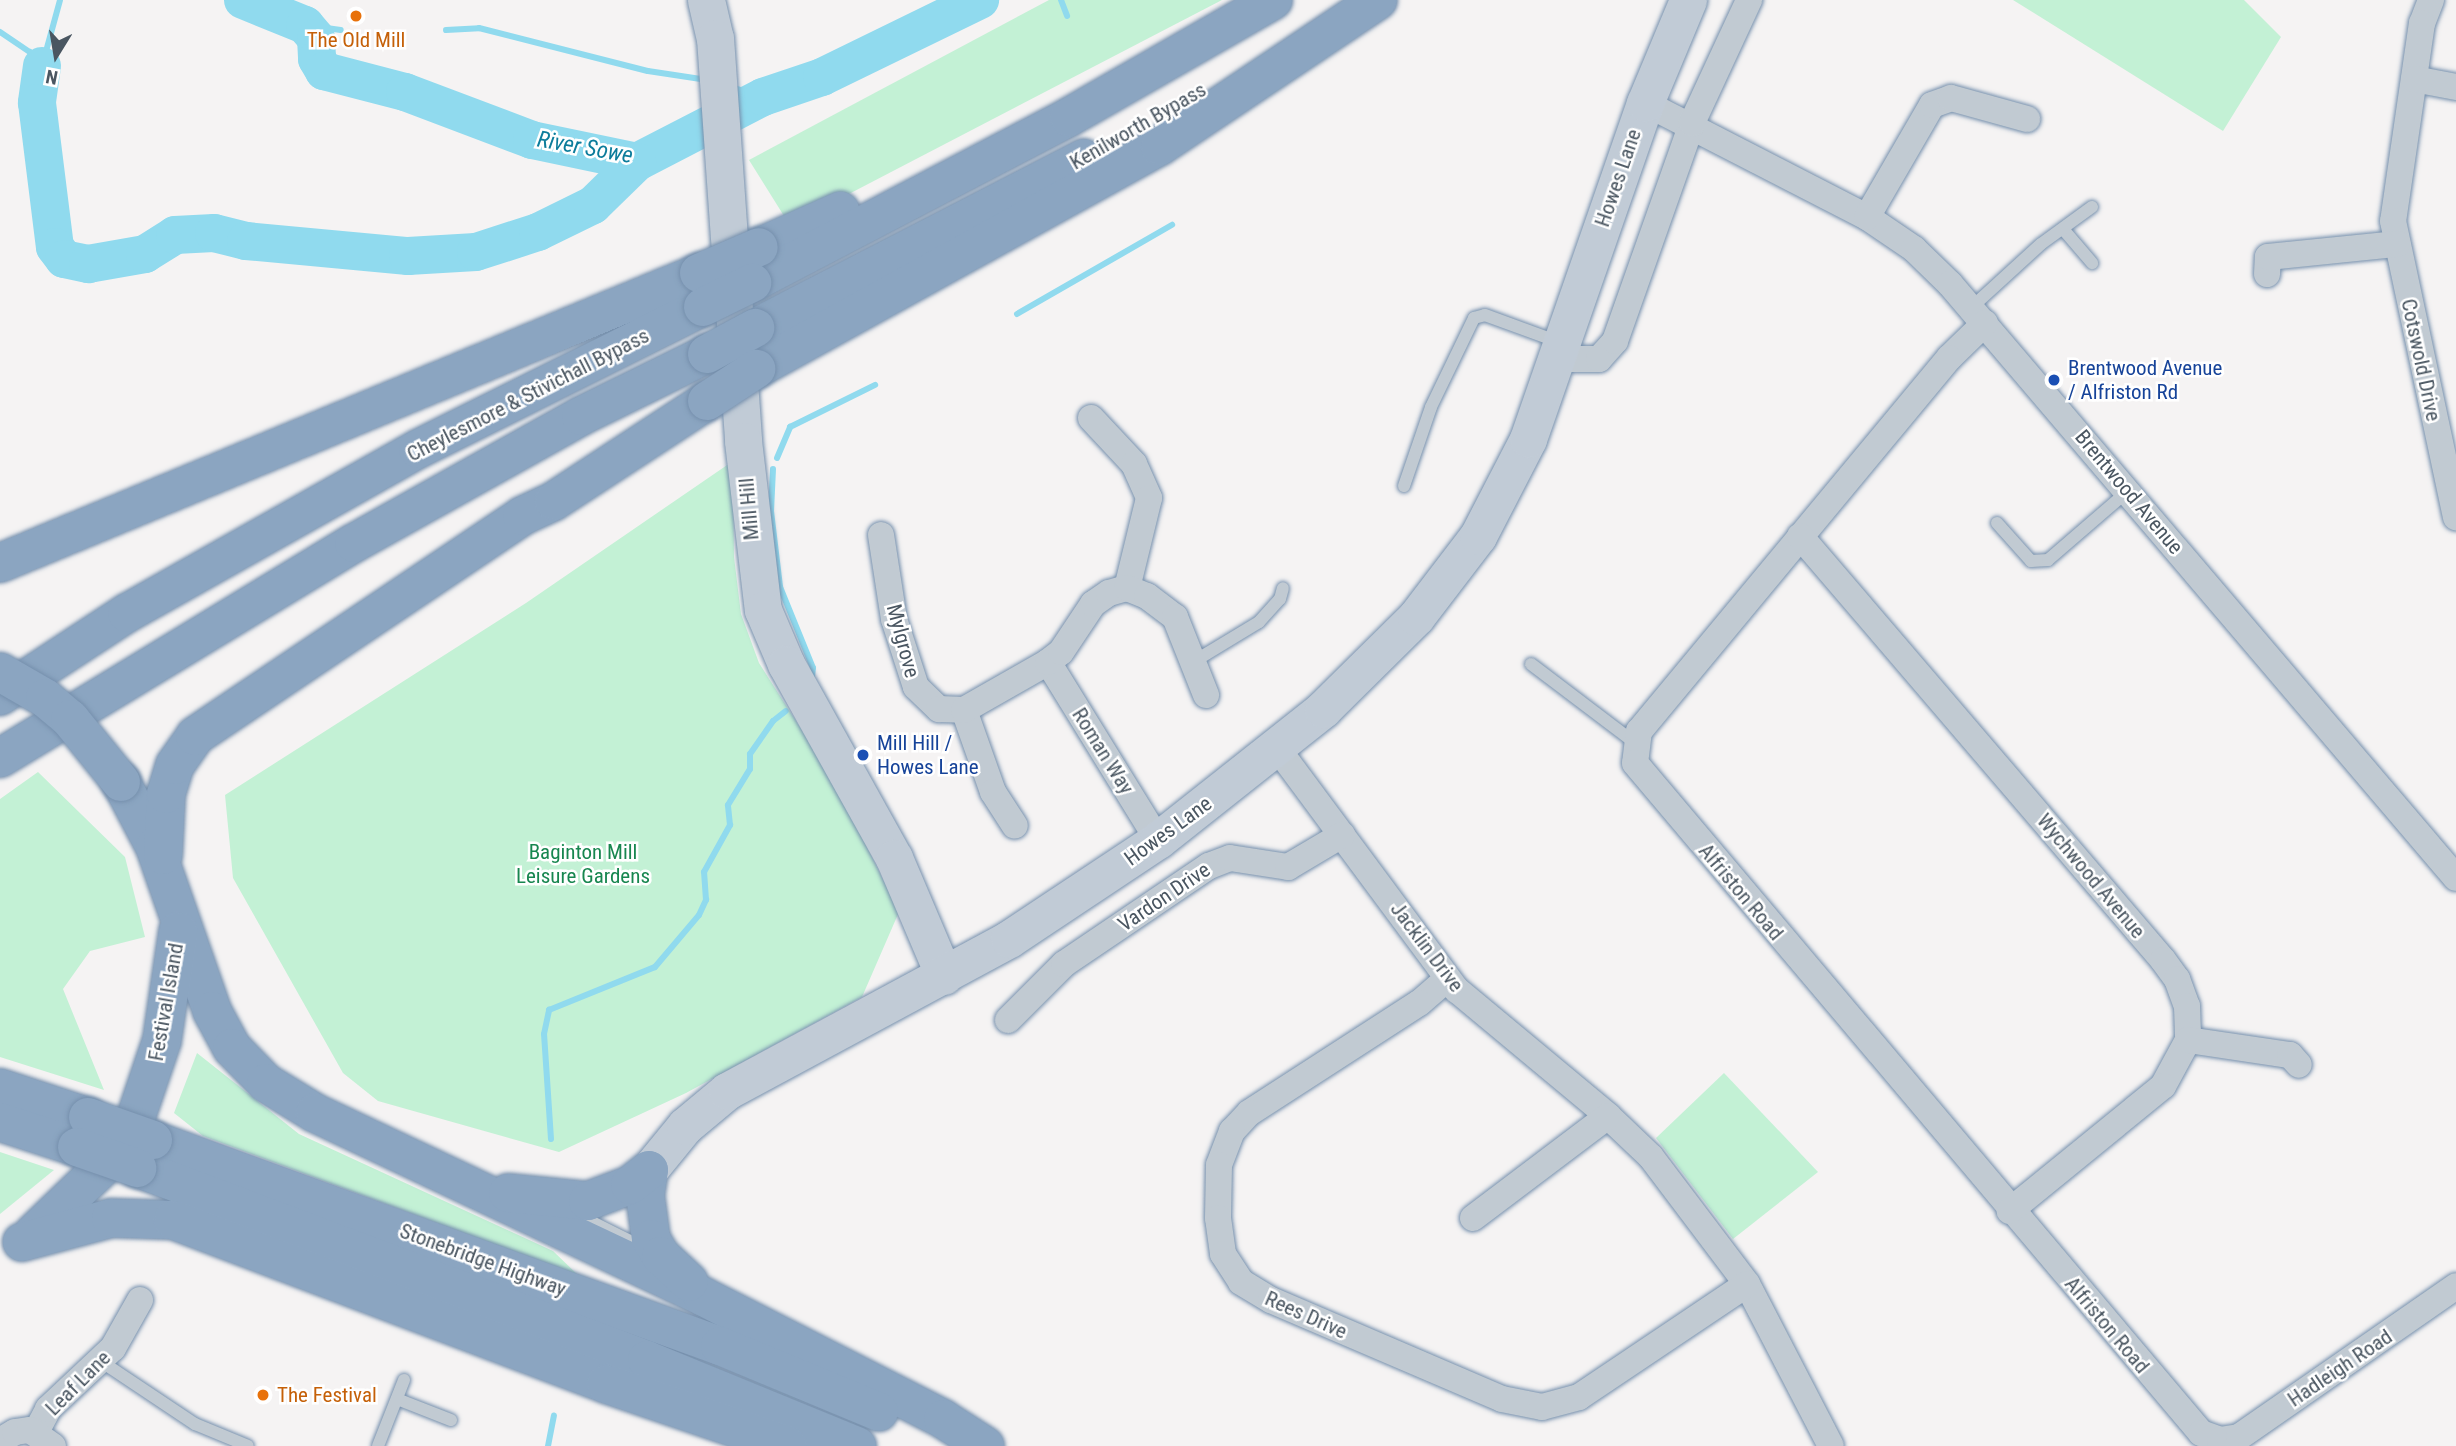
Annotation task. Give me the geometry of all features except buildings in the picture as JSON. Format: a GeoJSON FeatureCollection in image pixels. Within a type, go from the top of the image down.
{"type":"FeatureCollection","features":[{"type":"Feature","properties":{"kind":"highway","name":"Kenilworth Bypass"},"geometry":{"type":"LineString","coordinates":[[1069,117],[1272,0]]}},
{"type":"Feature","properties":{"kind":"highway","name":"Kenilworth Bypass"},"geometry":{"type":"LineString","coordinates":[[924,242],[1128,135],[1347,0]]}},
{"type":"Feature","properties":{"kind":"highway"},"geometry":{"type":"LineString","coordinates":[[755,351],[1160,146],[1378,0]]}},
{"type":"Feature","properties":{"kind":"highway","name":"Cheylesmore & Stivichall Bypass"},"geometry":{"type":"LineString","coordinates":[[0,696],[127,613],[701,290],[1069,117]]}},
{"type":"Feature","properties":{"kind":"highway","name":"Cheylesmore & Stivichall Bypass"},"geometry":{"type":"LineString","coordinates":[[0,758],[354,543],[581,416],[707,379],[924,242]]}},
{"type":"Feature","properties":{"kind":"highway"},"geometry":{"type":"LineString","coordinates":[[0,563],[701,290]]}},
{"type":"Feature","properties":{"kind":"highway"},"geometry":{"type":"LineString","coordinates":[[162,872],[166,794],[175,765],[195,736],[522,516],[547,491],[707,379]]}},
{"type":"Feature","properties":{"kind":"highway","name":"Festival Island"},"geometry":{"type":"LineString","coordinates":[[0,672],[46,698],[69,719],[121,782],[145,825],[178,922],[162,1040],[137,1114],[110,1160],[63,1209],[11,1248]]}},
{"type":"Feature","properties":{"kind":"highway"},"geometry":{"type":"LineString","coordinates":[[178,922],[222,1032],[259,1076],[291,1100],[702,1296],[943,1419],[985,1446]]}},
{"type":"Feature","properties":{"kind":"highway","name":"Stonebridge Highway"},"geometry":{"type":"LineString","coordinates":[[0,1088],[83,1132],[720,1346],[961,1446]]}},
{"type":"Feature","properties":{"kind":"highway","name":"Stonebridge Highway"},"geometry":{"type":"LineString","coordinates":[[0,1122],[83,1132]]}},
{"type":"Feature","properties":{"kind":"highway","name":"Stonebridge Highway"},"geometry":{"type":"LineString","coordinates":[[145,1154],[857,1446]]}},
{"type":"Feature","properties":{"kind":"highway"},"geometry":{"type":"LineString","coordinates":[[475,1190],[588,1201],[610,1195],[649,1170]]}},
{"type":"Feature","properties":{"kind":"highway"},"geometry":{"type":"LineString","coordinates":[[649,1170],[646,1221],[661,1256],[702,1296]]}},
{"type":"Feature","properties":{"kind":"highway"},"geometry":{"type":"LineString","coordinates":[[11,1248],[111,1218],[173,1220],[606,1384],[788,1446]]}},
{"type":"Feature","properties":{"kind":"main road","name":"Mill Hill"},"geometry":{"type":"LineString","coordinates":[[706,0],[715,38],[743,441],[763,610],[786,664],[894,858],[944,976]]}},
{"type":"Feature","properties":{"kind":"main road","name":"Howes Lane"},"geometry":{"type":"LineString","coordinates":[[649,1170],[685,1126],[727,1091],[944,976],[1065,905],[1158,840],[1277,748],[1376,661],[1448,580],[1503,489],[1561,352],[1645,103],[1688,0]]}},
{"type":"Feature","properties":{"kind":"street"},"geometry":{"type":"LineString","coordinates":[[1561,352],[1599,359],[1615,341],[1692,123],[1749,0]]}},
{"type":"Feature","properties":{"kind":"street","name":"Cotswold Drive"},"geometry":{"type":"LineString","coordinates":[[2431,0],[2394,196],[2397,244],[2456,517]]}},
{"type":"Feature","properties":{"kind":"street"},"geometry":{"type":"LineString","coordinates":[[2414,79],[2456,87]]}},
{"type":"Feature","properties":{"kind":"street"},"geometry":{"type":"LineString","coordinates":[[1867,217],[1932,105],[1951,98],[2027,119]]}},
{"type":"Feature","properties":{"kind":"street","name":"Brentwood Avenue"},"geometry":{"type":"LineString","coordinates":[[1645,103],[1692,123],[1867,217],[1914,250],[1978,315],[2456,878]]}},
{"type":"Feature","properties":{"kind":"street"},"geometry":{"type":"LineString","coordinates":[[2267,274],[2268,257],[2397,244]]}},
{"type":"Feature","properties":{"kind":"street"},"geometry":{"type":"LineString","coordinates":[[1635,743],[1639,731],[1949,358],[1978,315]]}},
{"type":"Feature","properties":{"kind":"street"},"geometry":{"type":"LineString","coordinates":[[1091,418],[1134,464],[1149,498],[1127,588]]}},
{"type":"Feature","properties":{"kind":"street","name":"Mylgrove"},"geometry":{"type":"LineString","coordinates":[[880,535],[894,620],[916,687],[939,709],[964,709]]}},
{"type":"Feature","properties":{"kind":"street","name":"Wychwood Avenue"},"geometry":{"type":"LineString","coordinates":[[1800,536],[2163,960],[2177,979],[2187,1006],[2188,1040],[2173,1071],[2152,1097],[2010,1211]]}},
{"type":"Feature","properties":{"kind":"street"},"geometry":{"type":"LineString","coordinates":[[1015,826],[993,792],[964,709],[1048,662],[1060,652],[1093,604],[1109,593],[1127,588],[1147,596],[1175,617],[1206,695]]}},
{"type":"Feature","properties":{"kind":"street","name":"Roman Way"},"geometry":{"type":"LineString","coordinates":[[1048,662],[1158,840]]}},
{"type":"Feature","properties":{"kind":"street","name":"Alfriston Road"},"geometry":{"type":"LineString","coordinates":[[1635,743],[1635,763],[1642,774],[2194,1428],[2219,1443]]}},
{"type":"Feature","properties":{"kind":"street","name":"Jacklin Drive"},"geometry":{"type":"LineString","coordinates":[[1277,748],[1447,979],[1608,1116],[1651,1157],[1747,1284],[1831,1446]]}},
{"type":"Feature","properties":{"kind":"street","name":"Vardon Drive"},"geometry":{"type":"LineString","coordinates":[[1008,1020],[1064,964],[1209,866],[1230,858],[1288,867],[1342,835]]}},
{"type":"Feature","properties":{"kind":"street","name":"Rees Drive"},"geometry":{"type":"LineString","coordinates":[[1447,979],[1408,1010],[1249,1113],[1232,1131],[1219,1165],[1218,1218],[1223,1254],[1241,1282],[1271,1300],[1502,1399],[1542,1407],[1580,1397],[1747,1284]]}},
{"type":"Feature","properties":{"kind":"street"},"geometry":{"type":"LineString","coordinates":[[2188,1040],[2290,1055],[2299,1066]]}},
{"type":"Feature","properties":{"kind":"street"},"geometry":{"type":"LineString","coordinates":[[1473,1219],[1608,1116]]}},
{"type":"Feature","properties":{"kind":"street","name":"Hadleigh Road"},"geometry":{"type":"LineString","coordinates":[[2219,1443],[2238,1437],[2456,1286]]}},
{"type":"Feature","properties":{"kind":"street","name":"Leaf Lane"},"geometry":{"type":"LineString","coordinates":[[0,1441],[15,1432],[44,1439],[48,1409],[102,1362],[140,1300]]}},
{"type":"Feature","properties":{"kind":"lane"},"geometry":{"type":"LineString","coordinates":[[1978,315],[2063,229],[2092,207]]}},
{"type":"Feature","properties":{"kind":"lane"},"geometry":{"type":"LineString","coordinates":[[2063,229],[2091,263]]}},
{"type":"Feature","properties":{"kind":"lane"},"geometry":{"type":"LineString","coordinates":[[1404,486],[1431,407],[1474,318],[1485,315],[1561,352]]}},
{"type":"Feature","properties":{"kind":"lane"},"geometry":{"type":"LineString","coordinates":[[1997,523],[2031,561],[2048,560],[2128,491]]}},
{"type":"Feature","properties":{"kind":"lane"},"geometry":{"type":"LineString","coordinates":[[1193,662],[1259,622],[1280,599],[1283,588]]}},
{"type":"Feature","properties":{"kind":"lane"},"geometry":{"type":"LineString","coordinates":[[1531,664],[1635,743]]}},
{"type":"Feature","properties":{"kind":"lane"},"geometry":{"type":"LineString","coordinates":[[546,1199],[661,1256]]}},
{"type":"Feature","properties":{"kind":"lane"},"geometry":{"type":"LineString","coordinates":[[102,1362],[195,1424],[248,1446]]}},
{"type":"Feature","properties":{"kind":"lane"},"geometry":{"type":"LineString","coordinates":[[377,1446],[404,1380]]}},
{"type":"Feature","properties":{"kind":"lane"},"geometry":{"type":"LineString","coordinates":[[397,1399],[451,1420]]}},
{"type":"Feature","properties":{"kind":"green space"},"geometry":{"type":"Polygon","coordinates":[[[1049,0],[1222,0],[845,196],[784,216],[749,160],[1049,0]]]}},
{"type":"Feature","properties":{"kind":"green space"},"geometry":{"type":"Polygon","coordinates":[[[2013,0],[2244,0],[2281,37],[2223,131],[2013,0]]]}},
{"type":"Feature","properties":{"kind":"green space","name":"Baginton Mill Leisure Gardens"},"geometry":{"type":"Polygon","coordinates":[[[733,461],[734,557],[741,614],[759,663],[835,782],[899,912],[862,997],[686,1093],[559,1152],[378,1101],[343,1073],[233,878],[225,795],[526,603],[733,461]]]}},
{"type":"Feature","properties":{"kind":"green space"},"geometry":{"type":"Polygon","coordinates":[[[38,772],[125,857],[145,937],[90,951],[63,989],[104,1090],[0,1057],[0,799],[38,772]]]}},
{"type":"Feature","properties":{"kind":"green space"},"geometry":{"type":"Polygon","coordinates":[[[197,1053],[299,1134],[553,1251],[579,1276],[203,1136],[174,1113],[197,1053]]]}},
{"type":"Feature","properties":{"kind":"green space"},"geometry":{"type":"Polygon","coordinates":[[[1724,1073],[1818,1172],[1733,1239],[1656,1138],[1724,1073]]]}},
{"type":"Feature","properties":{"kind":"green space"},"geometry":{"type":"Polygon","coordinates":[[[0,1152],[54,1170],[0,1214],[0,1152]]]}},
{"type":"Feature","properties":{"kind":"waterway"},"geometry":{"type":"LineString","coordinates":[[42,66],[60,0]]}},
{"type":"Feature","properties":{"kind":"waterway","name":"River Sowe"},"geometry":{"type":"LineString","coordinates":[[243,0],[305,25],[316,38],[317,59],[324,71],[405,92],[532,140],[637,162],[763,97],[822,77],[980,0]]}},
{"type":"Feature","properties":{"kind":"waterway"},"geometry":{"type":"LineString","coordinates":[[1061,0],[1067,16]]}},
{"type":"Feature","properties":{"kind":"waterway"},"geometry":{"type":"LineString","coordinates":[[305,25],[341,30]]}},
{"type":"Feature","properties":{"kind":"waterway"},"geometry":{"type":"LineString","coordinates":[[446,30],[479,28],[648,71],[707,80]]}},
{"type":"Feature","properties":{"kind":"waterway"},"geometry":{"type":"LineString","coordinates":[[0,32],[30,52],[42,66]]}},
{"type":"Feature","properties":{"kind":"waterway"},"geometry":{"type":"LineString","coordinates":[[42,66],[37,103],[55,247],[64,259],[88,264],[145,254],[175,235],[214,233],[246,241],[408,256],[476,252],[538,232],[593,205],[637,162]]}},
{"type":"Feature","properties":{"kind":"waterway"},"geometry":{"type":"LineString","coordinates":[[731,87],[763,97]]}},
{"type":"Feature","properties":{"kind":"waterway"},"geometry":{"type":"LineString","coordinates":[[1017,314],[1172,225]]}},
{"type":"Feature","properties":{"kind":"waterway"},"geometry":{"type":"LineString","coordinates":[[777,458],[790,427],[875,385]]}},
{"type":"Feature","properties":{"kind":"waterway"},"geometry":{"type":"LineString","coordinates":[[773,469],[771,511],[780,587],[813,668],[811,684]]}},
{"type":"Feature","properties":{"kind":"waterway"},"geometry":{"type":"LineString","coordinates":[[551,1139],[544,1034],[549,1010],[655,967],[699,915],[706,900],[704,872],[730,825],[728,805],[750,769],[750,754],[773,721],[786,711]]}},
{"type":"Feature","properties":{"kind":"waterway"},"geometry":{"type":"LineString","coordinates":[[548,1446],[554,1416]]}},
{"type":"Feature","properties":{"kind":"place","name":"The Old Mill"},"geometry":{"type":"Point","coordinates":[356,16]}},
{"type":"Feature","properties":{"kind":"place","name":"Brentwood Avenue / Alfriston Rd"},"geometry":{"type":"Point","coordinates":[2054,380]}},
{"type":"Feature","properties":{"kind":"place","name":"Mill Hill / Howes Lane"},"geometry":{"type":"Point","coordinates":[863,755]}},
{"type":"Feature","properties":{"kind":"place","name":"The Festival"},"geometry":{"type":"Point","coordinates":[263,1395]}}]}
